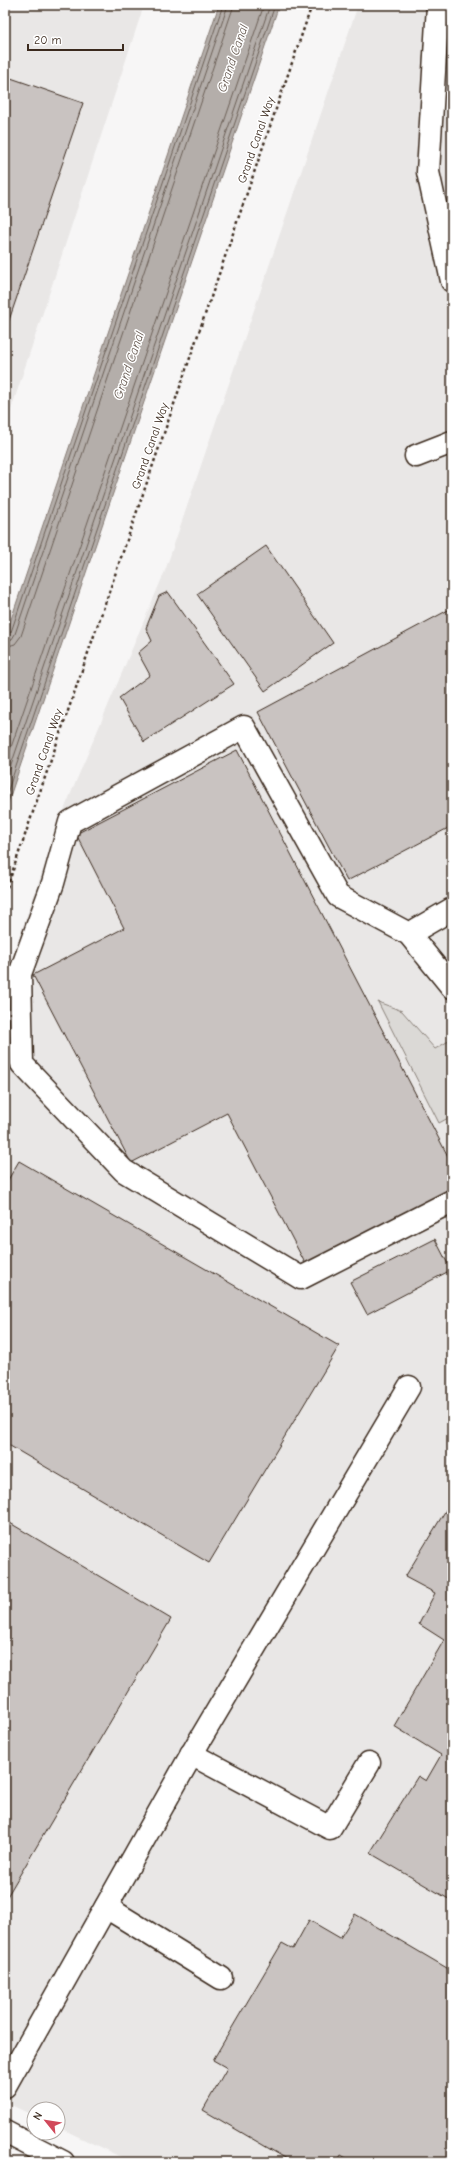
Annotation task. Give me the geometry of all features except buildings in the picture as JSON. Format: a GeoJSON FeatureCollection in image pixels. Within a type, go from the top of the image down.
{"type":"FeatureCollection","features":[{"type":"Feature","properties":{"kind":"street"},"geometry":{"type":"LineString","coordinates":[[438,5],[428,172],[452,281]]}},
{"type":"Feature","properties":{"kind":"street"},"geometry":{"type":"LineString","coordinates":[[416,456],[452,442]]}},
{"type":"Feature","properties":{"kind":"street"},"geometry":{"type":"LineString","coordinates":[[452,987],[409,934],[338,896],[244,727],[70,822],[53,883],[20,974],[22,1064],[124,1171],[300,1278],[452,1201]]}},
{"type":"Feature","properties":{"kind":"street"},"geometry":{"type":"LineString","coordinates":[[409,934],[452,909]]}},
{"type":"Feature","properties":{"kind":"street"},"geometry":{"type":"LineString","coordinates":[[5,2086],[195,1749],[410,1387]]}},
{"type":"Feature","properties":{"kind":"street"},"geometry":{"type":"LineString","coordinates":[[195,1749],[330,1828],[369,1763]]}},
{"type":"Feature","properties":{"kind":"street"},"geometry":{"type":"LineString","coordinates":[[106,1907],[221,1978]]}},
{"type":"Feature","properties":{"kind":"street"},"geometry":{"type":"LineString","coordinates":[[5,2132],[63,2162]]}},
{"type":"Feature","properties":{"kind":"path","name":"Grand Canal Way"},"geometry":{"type":"LineString","coordinates":[[5,893],[312,5]]}},
{"type":"Feature","properties":{"kind":"shaded area"},"geometry":{"type":"Polygon","coordinates":[[[5,5],[144,5],[5,428],[5,5]]]}},
{"type":"Feature","properties":{"kind":"shaded area"},"geometry":{"type":"Polygon","coordinates":[[[358,5],[452,5],[452,2162],[131,2162],[66,2131],[66,2101],[26,2101],[26,2112],[5,2102],[5,977],[66,805],[165,571],[358,5]]]}},
{"type":"Feature","properties":{"kind":"shaded area"},"geometry":{"type":"Polygon","coordinates":[[[378,1002],[402,1011],[435,1049],[452,1039],[452,1116],[439,1123],[378,1002]]]}},
{"type":"Feature","properties":{"kind":"water","name":"Grand Canal"},"geometry":{"type":"Polygon","coordinates":[[[219,5],[279,5],[5,811],[5,637],[219,5]]]}}]}
